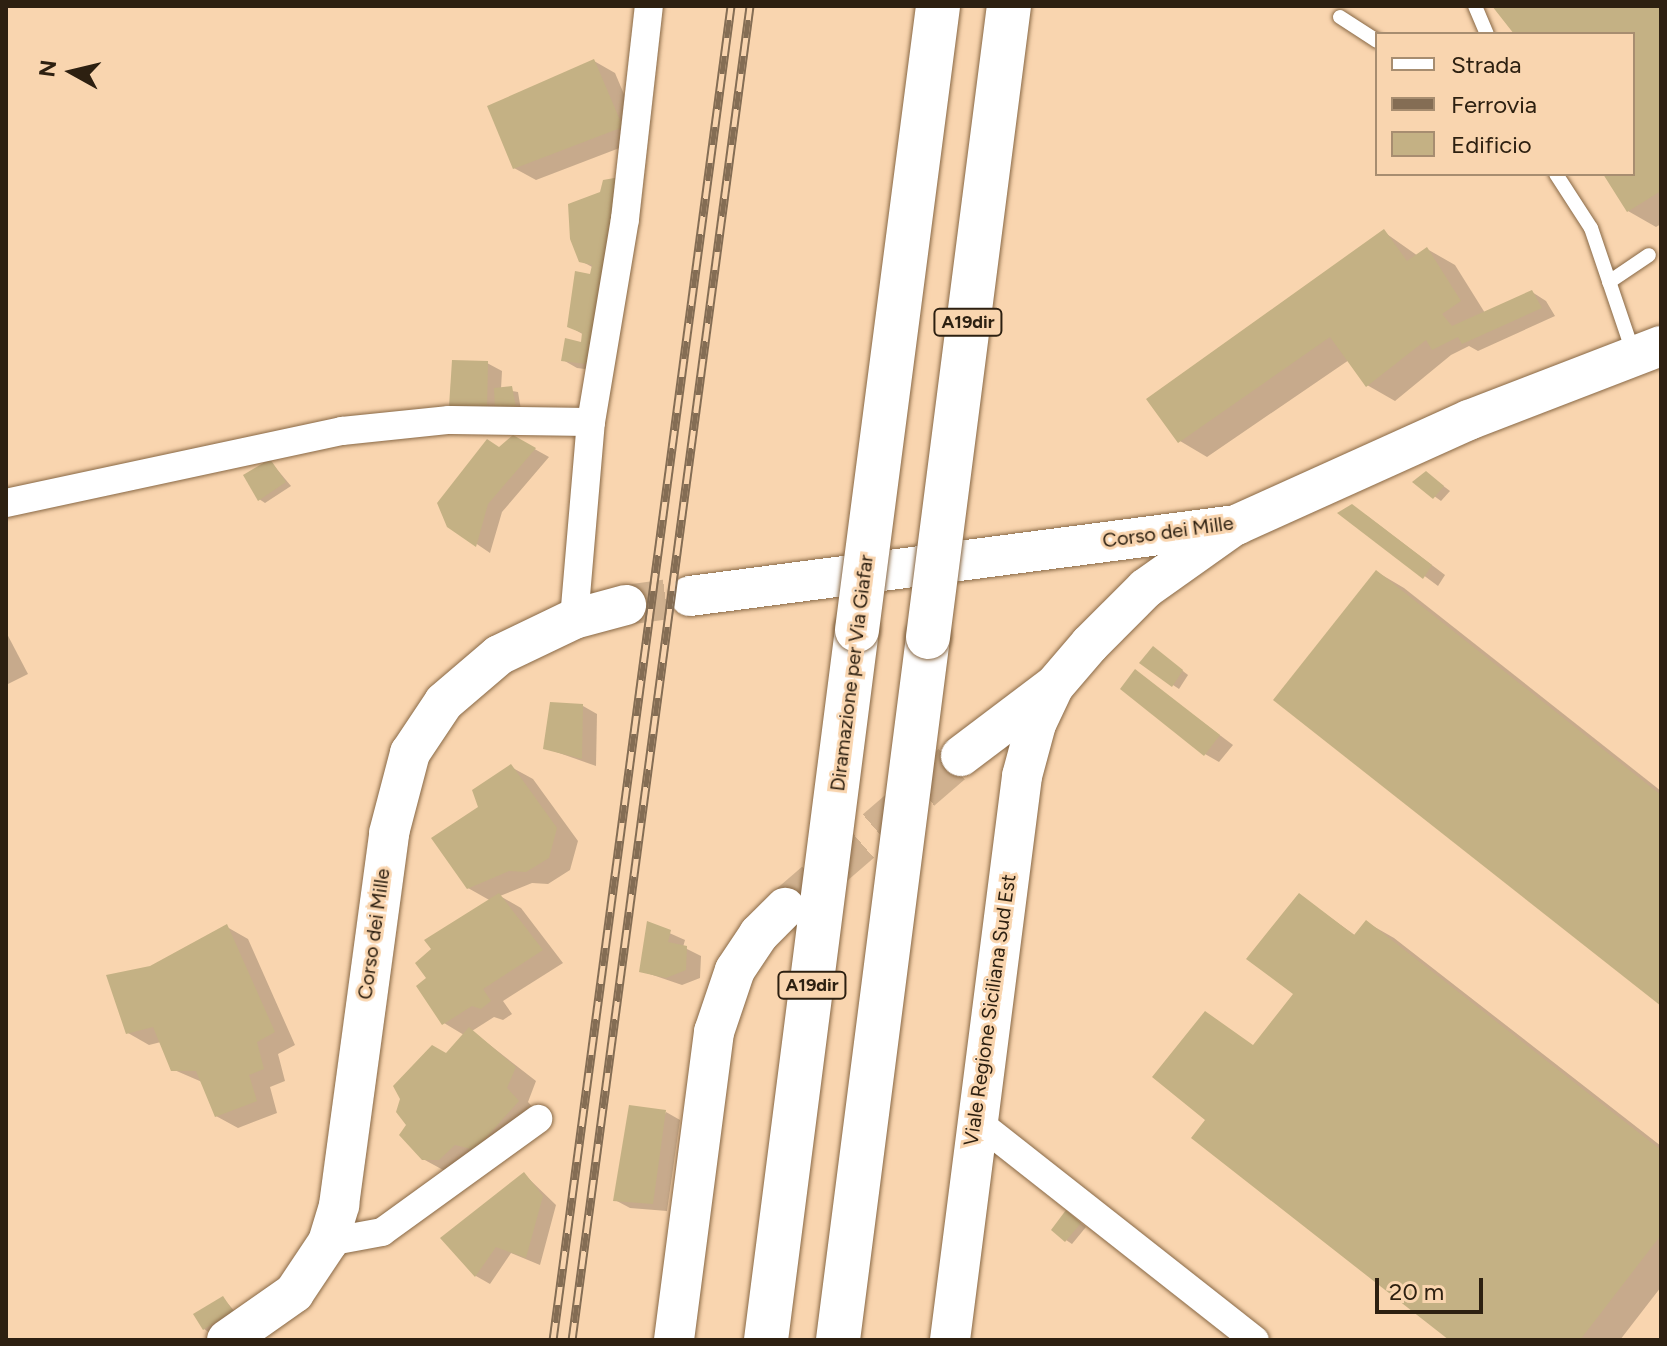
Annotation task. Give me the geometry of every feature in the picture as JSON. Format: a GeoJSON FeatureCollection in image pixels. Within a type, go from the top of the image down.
{"type":"FeatureCollection","features":[{"type":"Feature","properties":{"kind":"highway","name":"Diramazione per Via Giafar"},"geometry":{"type":"LineString","coordinates":[[766,1340],[938,6]]}},
{"type":"Feature","properties":{"kind":"highway","name":"A19dir"},"geometry":{"type":"LineString","coordinates":[[838,1340],[1009,6]]}},
{"type":"Feature","properties":{"kind":"street"},"geometry":{"type":"LineString","coordinates":[[574,619],[591,422],[625,219],[649,6]]}},
{"type":"Feature","properties":{"kind":"street","name":"Corso dei Mille"},"geometry":{"type":"LineString","coordinates":[[690,596],[1236,525],[1469,420],[1648,351]]}},
{"type":"Feature","properties":{"kind":"street"},"geometry":{"type":"LineString","coordinates":[[6,503],[342,431],[449,420],[591,422]]}},
{"type":"Feature","properties":{"kind":"street","name":"Viale Regione Siciliana Sud Est"},"geometry":{"type":"LineString","coordinates":[[961,756],[1054,686],[1146,588],[1236,525]]}},
{"type":"Feature","properties":{"kind":"street","name":"Corso dei Mille"},"geometry":{"type":"LineString","coordinates":[[227,1340],[294,1293],[328,1242],[339,1205],[389,833],[410,753],[444,702],[499,655],[574,619],[626,605]]}},
{"type":"Feature","properties":{"kind":"street","name":"Viale Regione Siciliana Sud Est"},"geometry":{"type":"LineString","coordinates":[[950,1340],[975,1120],[1022,776],[1054,686]]}},
{"type":"Feature","properties":{"kind":"street"},"geometry":{"type":"LineString","coordinates":[[674,1340],[714,1032],[735,970],[759,934],[785,908]]}},
{"type":"Feature","properties":{"kind":"street"},"geometry":{"type":"LineString","coordinates":[[328,1242],[382,1232],[538,1119]]}},
{"type":"Feature","properties":{"kind":"street"},"geometry":{"type":"LineString","coordinates":[[975,1120],[1255,1340]]}},
{"type":"Feature","properties":{"kind":"lane"},"geometry":{"type":"LineString","coordinates":[[1475,6],[1486,32]]}},
{"type":"Feature","properties":{"kind":"lane"},"geometry":{"type":"LineString","coordinates":[[1340,17],[1375,40]]}},
{"type":"Feature","properties":{"kind":"lane"},"geometry":{"type":"LineString","coordinates":[[1557,176],[1591,228],[1609,282],[1648,351]]}},
{"type":"Feature","properties":{"kind":"lane"},"geometry":{"type":"LineString","coordinates":[[1609,282],[1649,255]]}},
{"type":"Feature","properties":{"kind":"building"},"geometry":{"type":"Polygon","coordinates":[[[1492,6],[1661,6],[1661,191],[1627,212],[1604,176],[1635,176],[1635,32],[1512,32],[1492,6]]]}},
{"type":"Feature","properties":{"kind":"building"},"geometry":{"type":"Polygon","coordinates":[[[594,59],[623,127],[513,169],[487,106],[594,59]]]}},
{"type":"Feature","properties":{"kind":"building"},"geometry":{"type":"Polygon","coordinates":[[[620,177],[594,365],[561,361],[565,338],[581,342],[582,333],[567,327],[575,271],[590,274],[592,265],[579,262],[570,239],[568,204],[600,192],[603,180],[620,177]]]}},
{"type":"Feature","properties":{"kind":"building"},"geometry":{"type":"Polygon","coordinates":[[[1384,229],[1407,261],[1427,247],[1461,301],[1442,314],[1452,326],[1532,290],[1542,308],[1462,344],[1458,337],[1432,350],[1426,340],[1366,387],[1330,337],[1178,443],[1146,399],[1384,229]]]}},
{"type":"Feature","properties":{"kind":"building"},"geometry":{"type":"Polygon","coordinates":[[[452,360],[488,361],[487,409],[449,407],[452,360]]]}},
{"type":"Feature","properties":{"kind":"building"},"geometry":{"type":"Polygon","coordinates":[[[512,386],[516,408],[495,409],[494,388],[512,386]]]}},
{"type":"Feature","properties":{"kind":"building"},"geometry":{"type":"Polygon","coordinates":[[[513,435],[536,448],[488,504],[476,547],[447,527],[437,503],[487,439],[499,447],[513,435]]]}},
{"type":"Feature","properties":{"kind":"building"},"geometry":{"type":"Polygon","coordinates":[[[270,459],[286,482],[258,501],[243,475],[270,459]]]}},
{"type":"Feature","properties":{"kind":"building"},"geometry":{"type":"Polygon","coordinates":[[[1426,471],[1444,486],[1433,499],[1412,482],[1426,471]]]}},
{"type":"Feature","properties":{"kind":"building"},"geometry":{"type":"Polygon","coordinates":[[[1352,504],[1432,565],[1423,579],[1337,513],[1352,504]]]}},
{"type":"Feature","properties":{"kind":"building"},"geometry":{"type":"Polygon","coordinates":[[[1376,570],[1661,795],[1661,1006],[1273,700],[1376,570]]]}},
{"type":"Feature","properties":{"kind":"building"},"geometry":{"type":"Polygon","coordinates":[[[1153,646],[1183,670],[1172,687],[1139,663],[1153,646]]]}},
{"type":"Feature","properties":{"kind":"building"},"geometry":{"type":"Polygon","coordinates":[[[1135,669],[1220,735],[1204,756],[1120,689],[1135,669]]]}},
{"type":"Feature","properties":{"kind":"building"},"geometry":{"type":"Polygon","coordinates":[[[550,702],[583,704],[582,759],[543,749],[550,702]]]}},
{"type":"Feature","properties":{"kind":"building"},"geometry":{"type":"Polygon","coordinates":[[[511,764],[557,828],[549,858],[526,872],[509,871],[467,889],[431,838],[478,807],[472,790],[511,764]]]}},
{"type":"Feature","properties":{"kind":"building"},"geometry":{"type":"Polygon","coordinates":[[[499,893],[543,950],[483,989],[491,1001],[481,1009],[472,1006],[442,1025],[416,986],[426,978],[415,963],[431,949],[424,940],[499,893]]]}},
{"type":"Feature","properties":{"kind":"building"},"geometry":{"type":"Polygon","coordinates":[[[1299,893],[1354,935],[1366,920],[1661,1150],[1661,1235],[1580,1340],[1449,1340],[1191,1138],[1205,1120],[1152,1077],[1205,1011],[1253,1045],[1293,994],[1246,959],[1299,893]]]}},
{"type":"Feature","properties":{"kind":"building"},"geometry":{"type":"Polygon","coordinates":[[[647,921],[671,930],[668,942],[687,946],[686,970],[666,978],[639,972],[647,921]]]}},
{"type":"Feature","properties":{"kind":"building"},"geometry":{"type":"Polygon","coordinates":[[[227,924],[275,1032],[257,1042],[264,1069],[249,1075],[257,1101],[215,1117],[196,1071],[171,1071],[153,1027],[126,1034],[106,975],[150,966],[227,924]]]}},
{"type":"Feature","properties":{"kind":"building"},"geometry":{"type":"Polygon","coordinates":[[[469,1027],[516,1067],[507,1088],[519,1101],[475,1150],[455,1145],[439,1160],[422,1160],[399,1135],[406,1125],[396,1112],[400,1099],[393,1086],[432,1045],[446,1053],[469,1027]]]}},
{"type":"Feature","properties":{"kind":"building"},"geometry":{"type":"Polygon","coordinates":[[[629,1105],[666,1110],[653,1204],[613,1201],[629,1105]]]}},
{"type":"Feature","properties":{"kind":"building"},"geometry":{"type":"Polygon","coordinates":[[[524,1172],[543,1196],[526,1258],[496,1247],[475,1277],[440,1238],[524,1172]]]}},
{"type":"Feature","properties":{"kind":"building"},"geometry":{"type":"Polygon","coordinates":[[[1066,1210],[1081,1223],[1065,1242],[1051,1230],[1066,1210]]]}},
{"type":"Feature","properties":{"kind":"building"},"geometry":{"type":"Polygon","coordinates":[[[223,1296],[233,1311],[203,1330],[193,1314],[223,1296]]]}},
{"type":"Feature","properties":{"kind":"tunnel"},"geometry":{"type":"LineString","coordinates":[[626,605],[690,596]]}},
{"type":"Feature","properties":{"kind":"tunnel"},"geometry":{"type":"LineString","coordinates":[[785,908],[961,756]]}},
{"type":"Feature","properties":{"kind":"railway"},"geometry":{"type":"LineString","coordinates":[[553,1340],[731,6]]}},
{"type":"Feature","properties":{"kind":"railway"},"geometry":{"type":"LineString","coordinates":[[572,1340],[750,6]]}}]}
